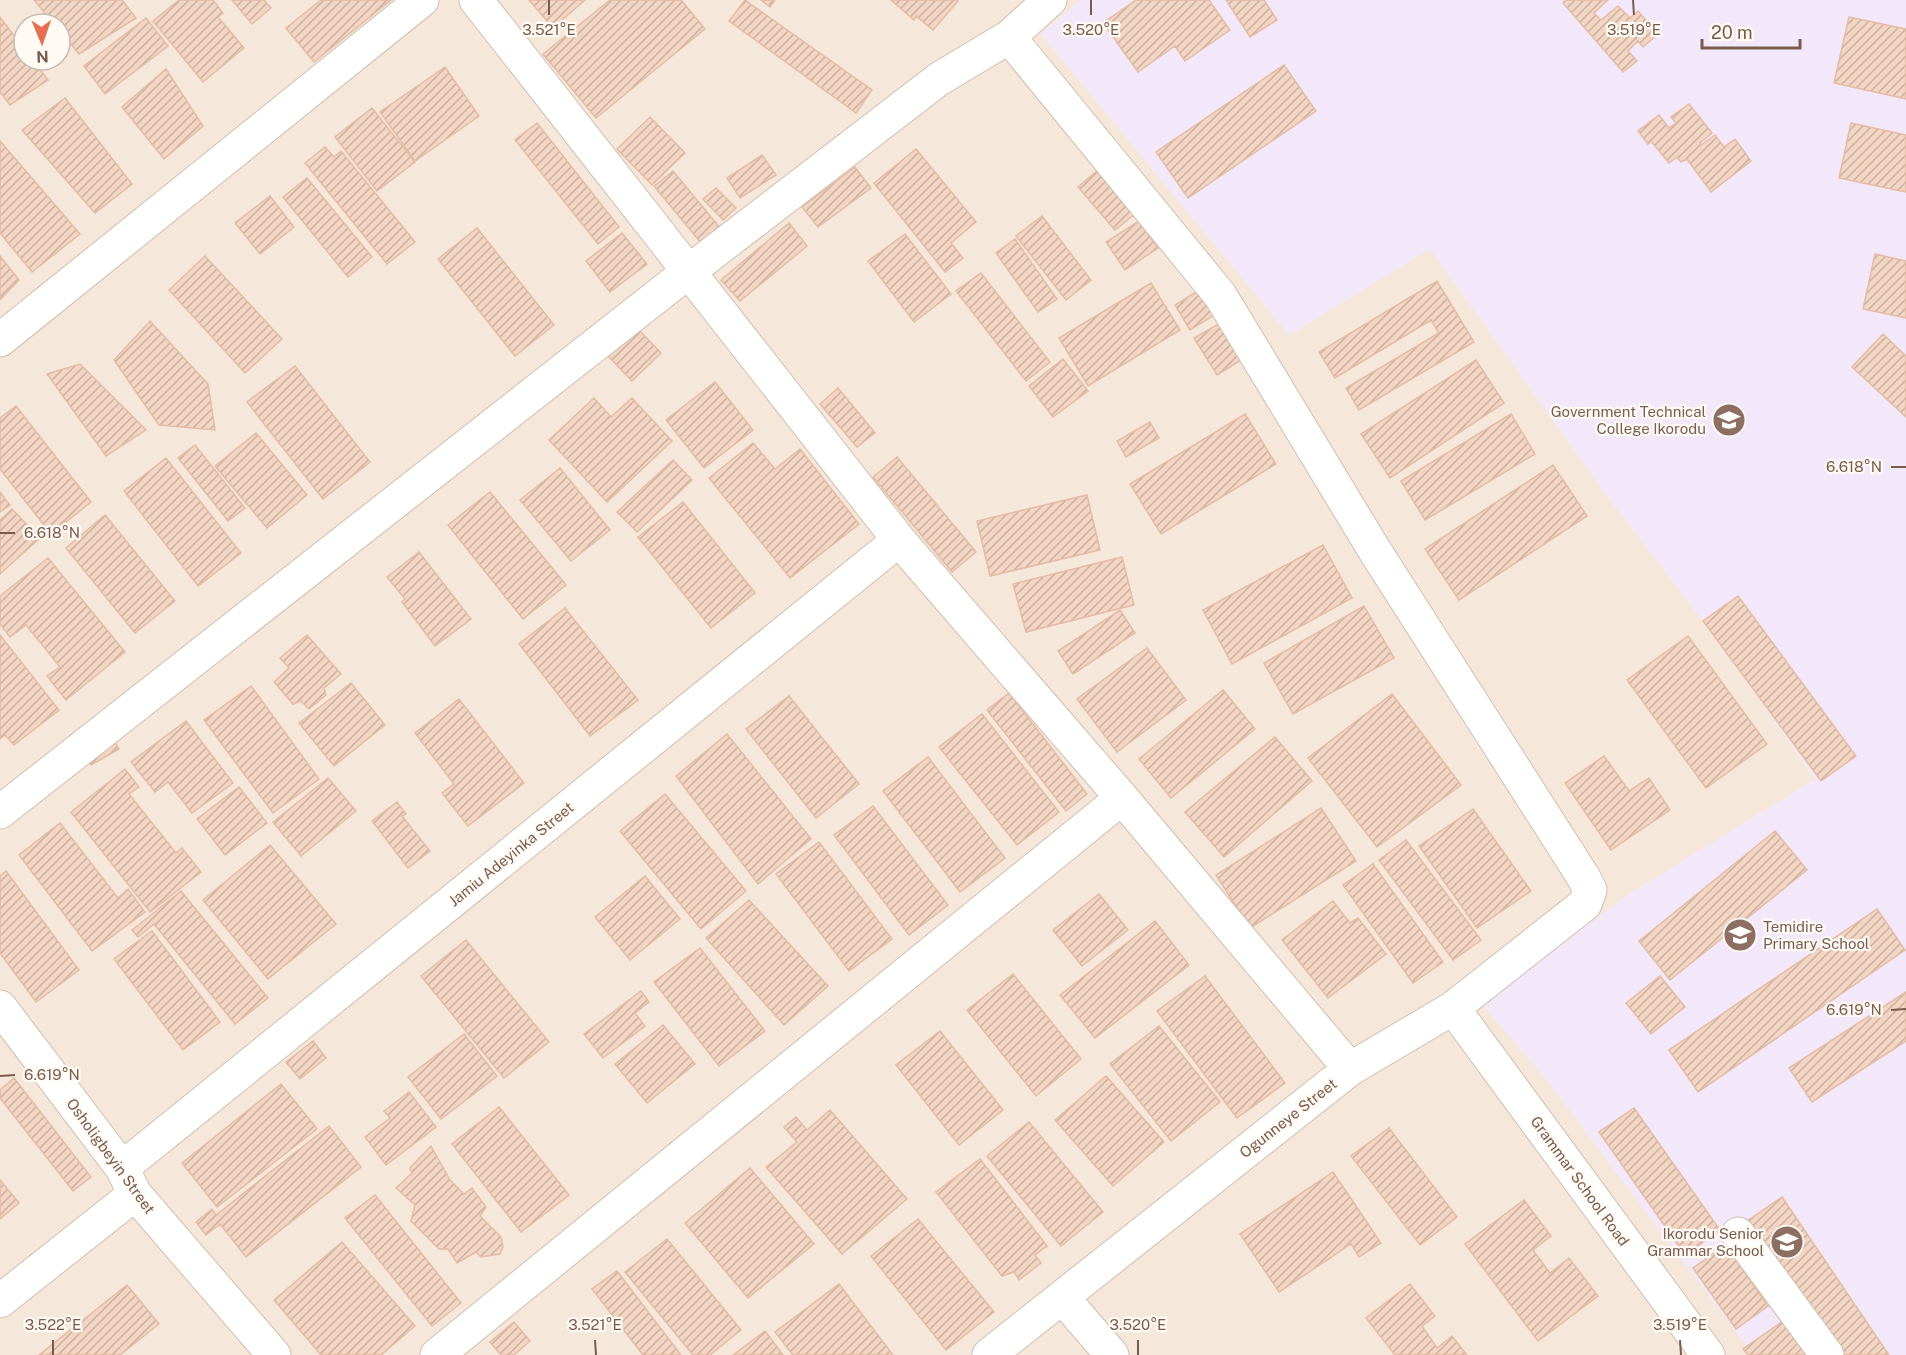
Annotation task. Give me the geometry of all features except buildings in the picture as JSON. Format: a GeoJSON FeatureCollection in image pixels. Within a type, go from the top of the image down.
{"type":"FeatureCollection","features":[{"type":"Feature","properties":{"kind":"street"},"geometry":{"type":"LineString","coordinates":[[0,340],[422,0]]}},
{"type":"Feature","properties":{"kind":"street"},"geometry":{"type":"LineString","coordinates":[[476,0],[899,540],[1122,798],[1350,1069]]}},
{"type":"Feature","properties":{"kind":"street"},"geometry":{"type":"LineString","coordinates":[[0,812],[688,272],[939,79],[1009,37],[1050,0]]}},
{"type":"Feature","properties":{"kind":"street","name":"Ogunneye Street"},"geometry":{"type":"LineString","coordinates":[[989,1355],[1350,1069],[1453,1008],[1585,904],[1590,890],[1375,551],[1220,295],[1009,37]]}},
{"type":"Feature","properties":{"kind":"street","name":"Jamiu Adeyinka Street"},"geometry":{"type":"LineString","coordinates":[[0,1302],[128,1181],[899,540]]}},
{"type":"Feature","properties":{"kind":"street"},"geometry":{"type":"LineString","coordinates":[[437,1355],[1122,798]]}},
{"type":"Feature","properties":{"kind":"street","name":"Osholigbeyin Street"},"geometry":{"type":"LineString","coordinates":[[0,1007],[128,1181],[274,1355]]}},
{"type":"Feature","properties":{"kind":"street","name":"Grammar School Road"},"geometry":{"type":"LineString","coordinates":[[1453,1008],[1708,1355]]}},
{"type":"Feature","properties":{"kind":"street"},"geometry":{"type":"LineString","coordinates":[[1738,1234],[1827,1355]]}},
{"type":"Feature","properties":{"kind":"street"},"geometry":{"type":"LineString","coordinates":[[1062,1297],[1112,1355]]}},
{"type":"Feature","properties":{"kind":"shaded area"},"geometry":{"type":"Polygon","coordinates":[[[0,0],[1906,0],[1906,1355],[0,1355],[0,0]]]}},
{"type":"Feature","properties":{"kind":"shaded area","name":"Government Technical College Ikorodu"},"geometry":{"type":"Polygon","coordinates":[[[1080,0],[1906,0],[1906,1355],[1753,1355],[1547,1080],[1481,1003],[1631,893],[1815,779],[1703,621],[1613,504],[1430,249],[1289,335],[1041,34],[1080,0]]]}},
{"type":"Feature","properties":{"kind":"place","name":"Government Technical College Ikorodu"},"geometry":{"type":"Point","coordinates":[1729,420]}},
{"type":"Feature","properties":{"kind":"place","name":"Temidire Primary School"},"geometry":{"type":"Point","coordinates":[1740,935]}},
{"type":"Feature","properties":{"kind":"place","name":"Ikorodu Senior Grammar School"},"geometry":{"type":"Point","coordinates":[1787,1242]}}]}
